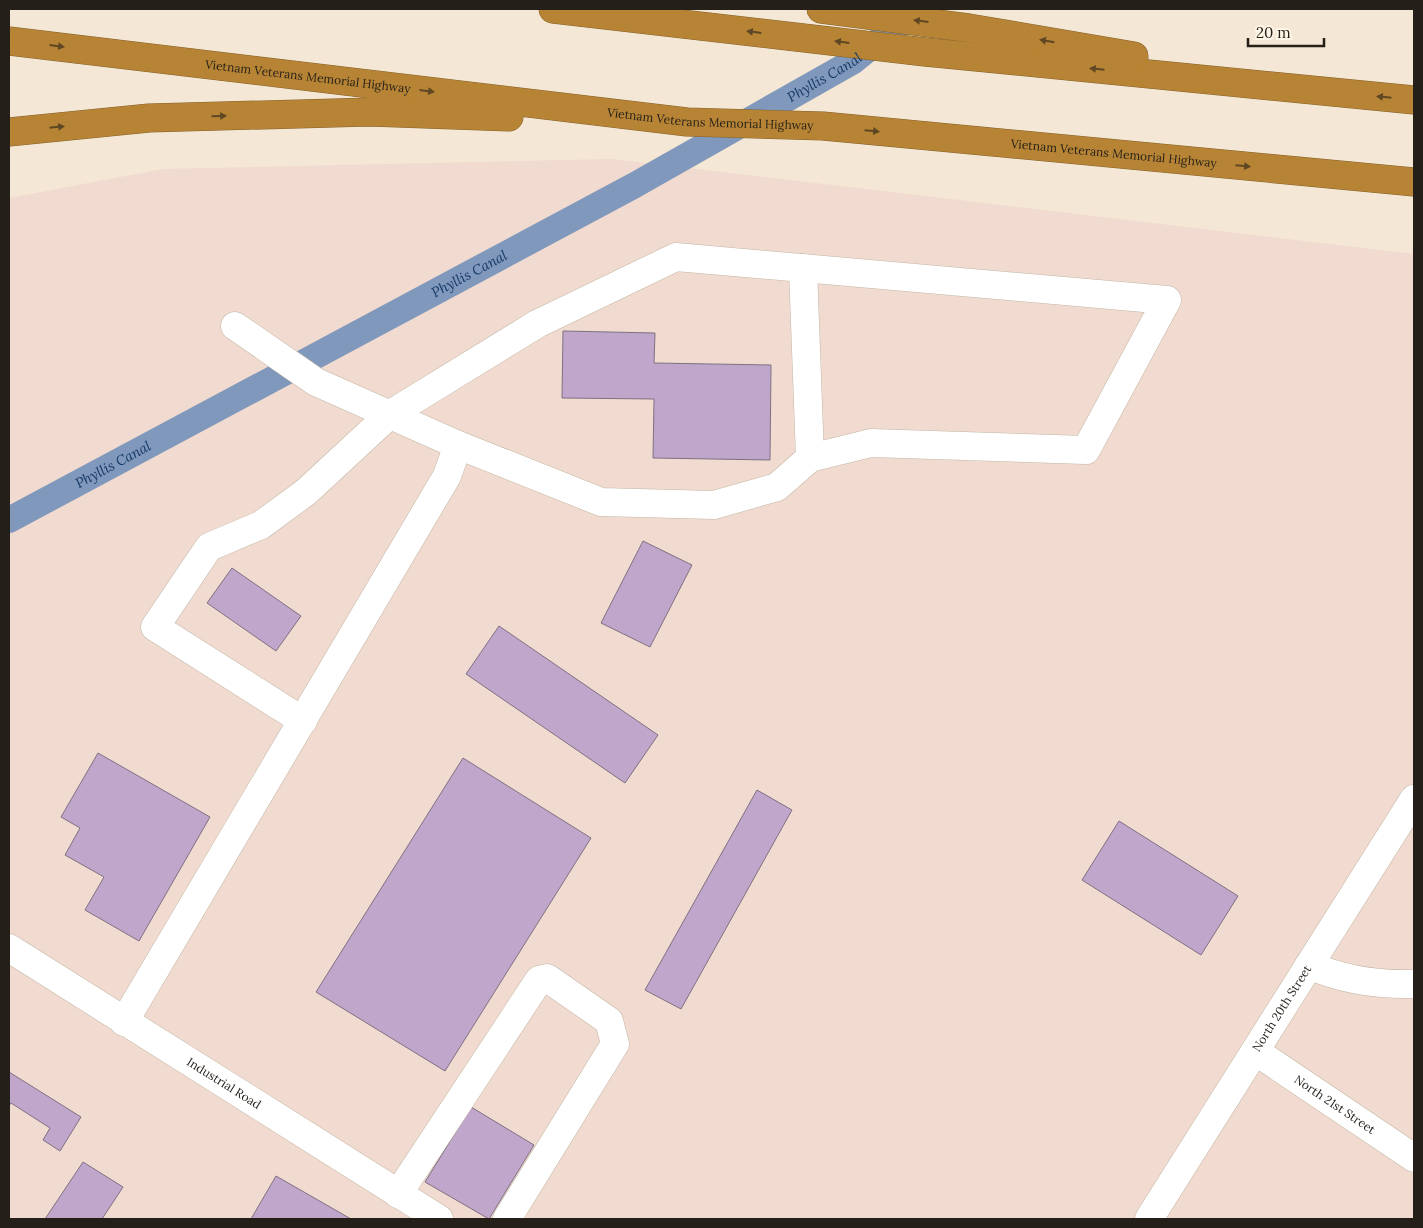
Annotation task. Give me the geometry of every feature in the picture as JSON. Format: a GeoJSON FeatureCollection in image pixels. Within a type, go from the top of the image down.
{"type":"FeatureCollection","features":[{"type":"Feature","properties":{"kind":"highway"},"geometry":{"type":"LineString","coordinates":[[553,9],[925,52],[1414,100]]}},
{"type":"Feature","properties":{"kind":"highway"},"geometry":{"type":"LineString","coordinates":[[828,10],[969,28],[1354,94]]}},
{"type":"Feature","properties":{"kind":"highway","name":"Vietnam Veterans Memorial Highway"},"geometry":{"type":"LineString","coordinates":[[9,41],[687,122],[823,126],[1414,182]]}},
{"type":"Feature","properties":{"kind":"highway"},"geometry":{"type":"LineString","coordinates":[[9,132],[148,118],[369,112],[687,122]]}},
{"type":"Feature","properties":{"kind":"street"},"geometry":{"type":"LineString","coordinates":[[235,326],[316,382],[389,415],[458,445],[601,502],[714,505],[777,487],[810,458],[871,443],[1086,450],[1167,300],[676,257],[537,324],[389,415],[306,492],[261,524],[209,547],[155,627],[303,721]]}},
{"type":"Feature","properties":{"kind":"street"},"geometry":{"type":"LineString","coordinates":[[803,268],[810,458]]}},
{"type":"Feature","properties":{"kind":"street"},"geometry":{"type":"LineString","coordinates":[[124,1022],[447,476],[458,445]]}},
{"type":"Feature","properties":{"kind":"street","name":"North 20th Street"},"geometry":{"type":"LineString","coordinates":[[1149,1219],[1414,799]]}},
{"type":"Feature","properties":{"kind":"street","name":"Industrial Road"},"geometry":{"type":"LineString","coordinates":[[9,948],[439,1219]]}},
{"type":"Feature","properties":{"kind":"street"},"geometry":{"type":"LineString","coordinates":[[1309,965],[1335,976],[1387,985],[1414,984]]}},
{"type":"Feature","properties":{"kind":"street"},"geometry":{"type":"LineString","coordinates":[[398,1194],[539,980],[547,978],[609,1022],[615,1044],[507,1219]]}},
{"type":"Feature","properties":{"kind":"street","name":"North 21st Street"},"geometry":{"type":"LineString","coordinates":[[1255,1051],[1414,1158]]}},
{"type":"Feature","properties":{"kind":"shaded area"},"geometry":{"type":"Polygon","coordinates":[[[612,159],[1414,254],[1414,1219],[9,1219],[9,198],[163,169],[612,159]]]}},
{"type":"Feature","properties":{"kind":"building"},"geometry":{"type":"Polygon","coordinates":[[[563,331],[655,333],[654,363],[771,365],[770,460],[653,458],[654,399],[562,398],[563,331]]]}},
{"type":"Feature","properties":{"kind":"building"},"geometry":{"type":"Polygon","coordinates":[[[643,541],[692,565],[650,647],[601,623],[643,541]]]}},
{"type":"Feature","properties":{"kind":"building"},"geometry":{"type":"Polygon","coordinates":[[[232,568],[301,616],[276,651],[207,603],[232,568]]]}},
{"type":"Feature","properties":{"kind":"building"},"geometry":{"type":"Polygon","coordinates":[[[499,626],[658,735],[625,783],[466,674],[499,626]]]}},
{"type":"Feature","properties":{"kind":"building"},"geometry":{"type":"Polygon","coordinates":[[[98,753],[210,817],[139,941],[85,910],[104,877],[65,855],[80,828],[61,817],[98,753]]]}},
{"type":"Feature","properties":{"kind":"building"},"geometry":{"type":"Polygon","coordinates":[[[463,758],[591,838],[445,1071],[316,992],[463,758]]]}},
{"type":"Feature","properties":{"kind":"building"},"geometry":{"type":"Polygon","coordinates":[[[757,790],[792,810],[681,1009],[645,990],[757,790]]]}},
{"type":"Feature","properties":{"kind":"building"},"geometry":{"type":"Polygon","coordinates":[[[1119,821],[1238,896],[1201,955],[1082,880],[1119,821]]]}},
{"type":"Feature","properties":{"kind":"building"},"geometry":{"type":"Polygon","coordinates":[[[9,1072],[81,1117],[60,1151],[43,1140],[50,1128],[11,1103],[9,1106],[9,1072]]]}},
{"type":"Feature","properties":{"kind":"building"},"geometry":{"type":"Polygon","coordinates":[[[471,1107],[534,1145],[489,1219],[425,1182],[471,1107]]]}},
{"type":"Feature","properties":{"kind":"building"},"geometry":{"type":"Polygon","coordinates":[[[83,1162],[123,1187],[102,1219],[45,1219],[83,1162]]]}},
{"type":"Feature","properties":{"kind":"building"},"geometry":{"type":"Polygon","coordinates":[[[276,1176],[351,1219],[251,1219],[276,1176]]]}},
{"type":"Feature","properties":{"kind":"waterway","name":"Phyllis Canal"},"geometry":{"type":"LineString","coordinates":[[9,520],[635,185],[852,62],[918,9]]}}]}
